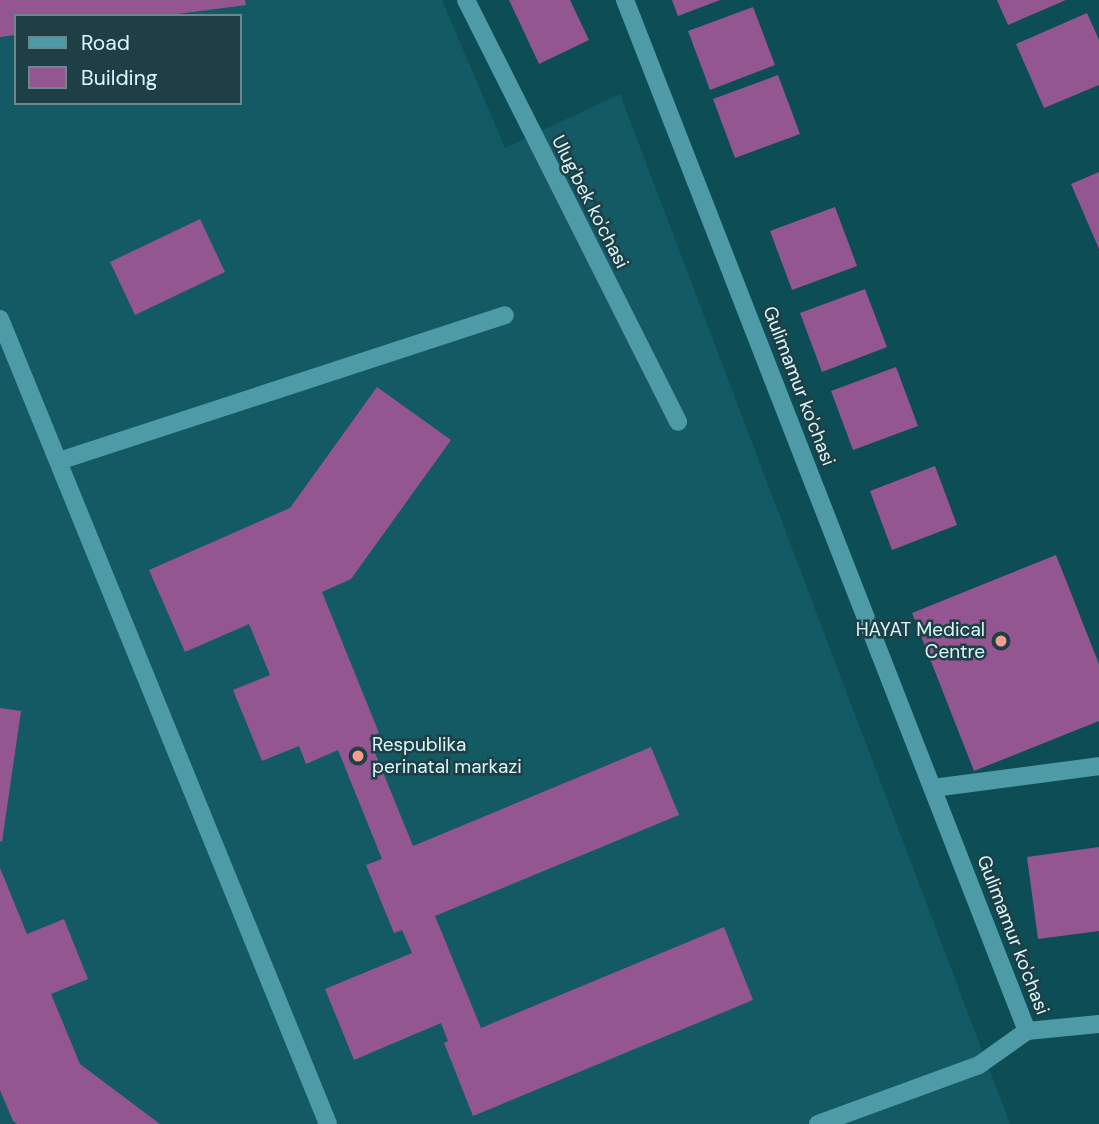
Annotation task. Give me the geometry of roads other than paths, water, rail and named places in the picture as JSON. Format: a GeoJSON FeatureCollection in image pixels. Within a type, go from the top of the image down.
{"type":"FeatureCollection","features":[{"type":"Feature","properties":{"kind":"street","name":"Ulug'bek ko'chasi"},"geometry":{"type":"LineString","coordinates":[[466,0],[678,422]]}},
{"type":"Feature","properties":{"kind":"street","name":"Gulimamur ko'chasi"},"geometry":{"type":"LineString","coordinates":[[625,0],[1027,1031],[1099,1024]]}},
{"type":"Feature","properties":{"kind":"street"},"geometry":{"type":"LineString","coordinates":[[59,460],[505,315]]}},
{"type":"Feature","properties":{"kind":"street"},"geometry":{"type":"LineString","coordinates":[[0,319],[328,1124]]}},
{"type":"Feature","properties":{"kind":"street"},"geometry":{"type":"LineString","coordinates":[[933,788],[1099,766]]}},
{"type":"Feature","properties":{"kind":"street"},"geometry":{"type":"LineString","coordinates":[[818,1124],[979,1065],[1027,1031]]}},
{"type":"Feature","properties":{"kind":"place","name":"HAYAT Medical Centre"},"geometry":{"type":"Point","coordinates":[1001,641]}},
{"type":"Feature","properties":{"kind":"place","name":"Respublika perinatal markazi"},"geometry":{"type":"Point","coordinates":[358,756]}}]}
